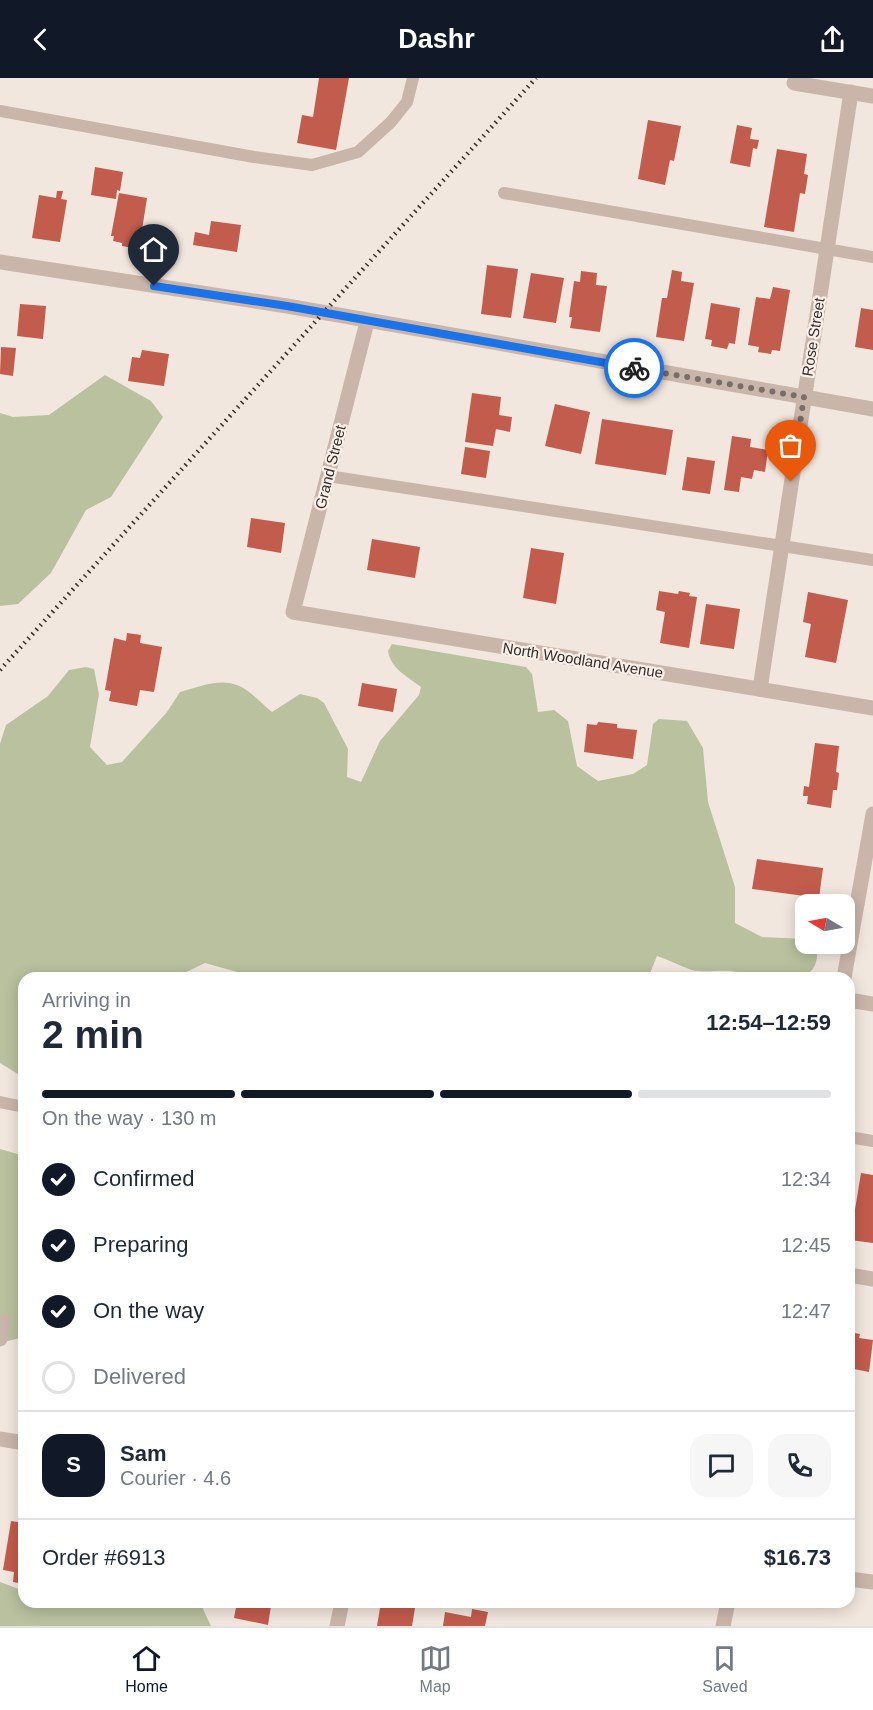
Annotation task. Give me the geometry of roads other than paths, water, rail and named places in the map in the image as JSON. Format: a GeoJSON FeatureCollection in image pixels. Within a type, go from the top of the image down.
{"type":"FeatureCollection","features":[{"type":"Feature","properties":{"kind":"street"},"geometry":{"type":"LineString","coordinates":[[794,83],[873,96]]}},
{"type":"Feature","properties":{"kind":"street","name":"Rose Street"},"geometry":{"type":"LineString","coordinates":[[760,689],[851,92]]}},
{"type":"Feature","properties":{"kind":"street"},"geometry":{"type":"LineString","coordinates":[[0,262],[287,306],[367,322],[873,409]]}},
{"type":"Feature","properties":{"kind":"street","name":"Grand Street"},"geometry":{"type":"LineString","coordinates":[[293,612],[367,322]]}},
{"type":"Feature","properties":{"kind":"street","name":"North Woodland Avenue"},"geometry":{"type":"LineString","coordinates":[[293,612],[873,708]]}},
{"type":"Feature","properties":{"kind":"street"},"geometry":{"type":"LineString","coordinates":[[845,972],[869,857],[873,814]]}},
{"type":"Feature","properties":{"kind":"street"},"geometry":{"type":"LineString","coordinates":[[855,1001],[873,1004]]}},
{"type":"Feature","properties":{"kind":"street"},"geometry":{"type":"LineString","coordinates":[[855,1276],[873,1279]]}},
{"type":"Feature","properties":{"kind":"street"},"geometry":{"type":"LineString","coordinates":[[0,1339],[3,1321]]}},
{"type":"Feature","properties":{"kind":"street"},"geometry":{"type":"LineString","coordinates":[[0,1439],[18,1442]]}},
{"type":"Feature","properties":{"kind":"street"},"geometry":{"type":"LineString","coordinates":[[855,1580],[873,1582]]}},
{"type":"Feature","properties":{"kind":"street"},"geometry":{"type":"LineString","coordinates":[[337,1626],[341,1608]]}},
{"type":"Feature","properties":{"kind":"street"},"geometry":{"type":"LineString","coordinates":[[723,1626],[727,1608]]}},
{"type":"Feature","properties":{"kind":"lane"},"geometry":{"type":"LineString","coordinates":[[0,111],[254,157],[312,165],[358,152],[391,122],[407,102],[413,78]]}},
{"type":"Feature","properties":{"kind":"lane"},"geometry":{"type":"LineString","coordinates":[[504,194],[873,257]]}},
{"type":"Feature","properties":{"kind":"lane"},"geometry":{"type":"LineString","coordinates":[[327,476],[873,560]]}},
{"type":"Feature","properties":{"kind":"lane"},"geometry":{"type":"LineString","coordinates":[[0,1102],[18,1106]]}},
{"type":"Feature","properties":{"kind":"lane"},"geometry":{"type":"LineString","coordinates":[[855,1138],[873,1141]]}},
{"type":"Feature","properties":{"kind":"railway"},"geometry":{"type":"LineString","coordinates":[[0,670],[536,78]]}}]}
